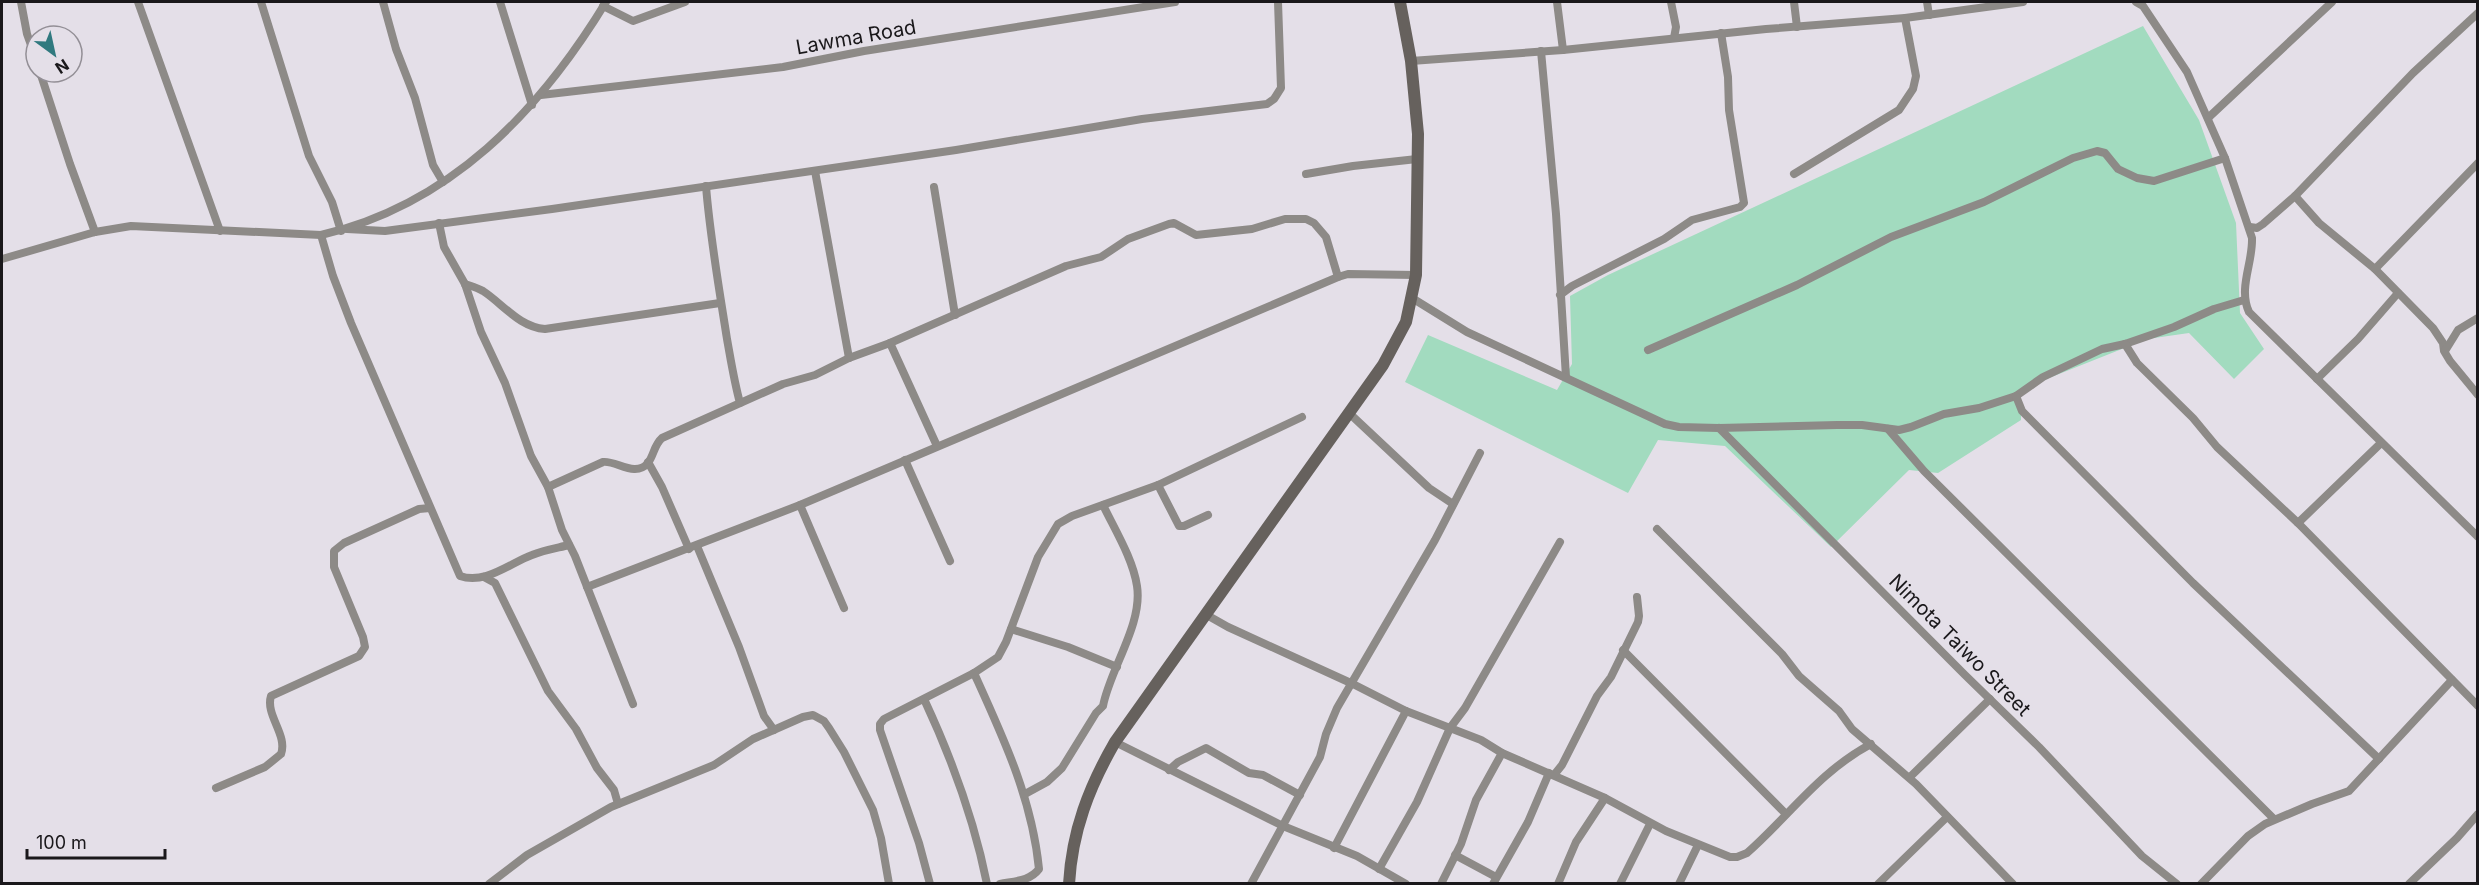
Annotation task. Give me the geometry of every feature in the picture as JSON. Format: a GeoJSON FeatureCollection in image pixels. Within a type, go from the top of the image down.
{"type":"FeatureCollection","features":[{"type":"Feature","properties":{"kind":"main road"},"geometry":{"type":"LineString","coordinates":[[1069,884],[1074,839],[1083,809],[1097,773],[1115,742],[1383,366],[1400,336],[1412,298],[1416,275],[1418,134],[1411,61],[1400,2]]}},
{"type":"Feature","properties":{"kind":"street"},"geometry":{"type":"LineString","coordinates":[[21,2],[25,24]]}},
{"type":"Feature","properties":{"kind":"street"},"geometry":{"type":"LineString","coordinates":[[138,2],[220,231]]}},
{"type":"Feature","properties":{"kind":"street"},"geometry":{"type":"LineString","coordinates":[[261,2],[309,156],[344,230]]}},
{"type":"Feature","properties":{"kind":"street"},"geometry":{"type":"LineString","coordinates":[[383,2],[396,49],[415,98],[433,165],[443,182]]}},
{"type":"Feature","properties":{"kind":"street"},"geometry":{"type":"LineString","coordinates":[[500,2],[531,105]]}},
{"type":"Feature","properties":{"kind":"street"},"geometry":{"type":"LineString","coordinates":[[2,259],[95,232],[131,226],[321,235],[344,230],[415,199],[443,182],[493,145],[541,95],[604,4],[627,20],[633,21],[685,2]]}},
{"type":"Feature","properties":{"kind":"street","name":"Lawma Road"},"geometry":{"type":"LineString","coordinates":[[541,95],[783,67],[864,51],[1175,2]]}},
{"type":"Feature","properties":{"kind":"street"},"geometry":{"type":"LineString","coordinates":[[344,230],[385,231],[552,209],[815,171],[1133,120],[1267,104],[1274,99],[1281,87],[1278,2]]}},
{"type":"Feature","properties":{"kind":"street"},"geometry":{"type":"LineString","coordinates":[[1557,2],[1563,50]]}},
{"type":"Feature","properties":{"kind":"street"},"geometry":{"type":"LineString","coordinates":[[1671,2],[1676,27],[1674,38]]}},
{"type":"Feature","properties":{"kind":"street"},"geometry":{"type":"LineString","coordinates":[[1794,2],[1797,27]]}},
{"type":"Feature","properties":{"kind":"street"},"geometry":{"type":"LineString","coordinates":[[1927,2],[1929,15]]}},
{"type":"Feature","properties":{"kind":"street"},"geometry":{"type":"LineString","coordinates":[[1411,61],[1563,50],[1721,33],[1905,18],[2023,2]]}},
{"type":"Feature","properties":{"kind":"street"},"geometry":{"type":"LineString","coordinates":[[2138,2],[2187,72],[2225,158],[2250,227],[2253,248],[2244,300],[2249,312],[2478,537]]}},
{"type":"Feature","properties":{"kind":"street"},"geometry":{"type":"LineString","coordinates":[[2208,118],[2332,2]]}},
{"type":"Feature","properties":{"kind":"street"},"geometry":{"type":"LineString","coordinates":[[2250,227],[2257,228],[2263,224],[2295,196],[2413,73],[2478,13]]}},
{"type":"Feature","properties":{"kind":"street"},"geometry":{"type":"LineString","coordinates":[[1794,174],[1899,110],[1913,89],[1916,76],[1905,18]]}},
{"type":"Feature","properties":{"kind":"street"},"geometry":{"type":"LineString","coordinates":[[1560,295],[1572,286],[1664,239],[1692,220],[1740,207],[1744,203],[1729,110],[1728,77],[1721,33]]}},
{"type":"Feature","properties":{"kind":"street"},"geometry":{"type":"LineString","coordinates":[[1541,51],[1556,214],[1566,377]]}},
{"type":"Feature","properties":{"kind":"street"},"geometry":{"type":"LineString","coordinates":[[44,84],[95,232]]}},
{"type":"Feature","properties":{"kind":"street"},"geometry":{"type":"LineString","coordinates":[[1648,350],[1797,285],[1891,237],[1984,202],[2073,158],[2097,151],[2105,153],[2118,170],[2137,178],[2154,181],[2225,158]]}},
{"type":"Feature","properties":{"kind":"street"},"geometry":{"type":"LineString","coordinates":[[1306,174],[1417,159]]}},
{"type":"Feature","properties":{"kind":"street"},"geometry":{"type":"LineString","coordinates":[[2375,269],[2478,163]]}},
{"type":"Feature","properties":{"kind":"street"},"geometry":{"type":"LineString","coordinates":[[815,171],[849,358]]}},
{"type":"Feature","properties":{"kind":"street"},"geometry":{"type":"LineString","coordinates":[[706,186],[709,227],[720,303],[731,369],[740,403]]}},
{"type":"Feature","properties":{"kind":"street"},"geometry":{"type":"LineString","coordinates":[[934,187],[955,315]]}},
{"type":"Feature","properties":{"kind":"street"},"geometry":{"type":"LineString","coordinates":[[2295,196],[2319,224],[2375,269],[2433,328],[2443,343],[2444,351],[2478,395]]}},
{"type":"Feature","properties":{"kind":"street"},"geometry":{"type":"LineString","coordinates":[[384,214],[385,231]]}},
{"type":"Feature","properties":{"kind":"street"},"geometry":{"type":"LineString","coordinates":[[549,487],[603,462],[610,461],[629,469],[642,467],[648,462],[662,438],[783,384],[815,375],[849,358],[890,343],[1066,266],[1101,257],[1128,239],[1174,223],[1196,235],[1252,229],[1285,219],[1306,219],[1314,223],[1326,237],[1338,277]]}},
{"type":"Feature","properties":{"kind":"street"},"geometry":{"type":"LineString","coordinates":[[439,223],[444,247],[465,284],[481,332],[505,383],[531,456],[549,487],[562,530],[633,704]]}},
{"type":"Feature","properties":{"kind":"street"},"geometry":{"type":"LineString","coordinates":[[321,235],[333,276],[351,323],[460,576],[469,579],[484,577],[535,554],[569,545]]}},
{"type":"Feature","properties":{"kind":"street"},"geometry":{"type":"LineString","coordinates":[[587,587],[800,505],[1338,277],[1348,274],[1416,275]]}},
{"type":"Feature","properties":{"kind":"street"},"geometry":{"type":"LineString","coordinates":[[465,284],[483,291],[510,314],[538,329],[720,303]]}},
{"type":"Feature","properties":{"kind":"street"},"geometry":{"type":"LineString","coordinates":[[2317,379],[2358,339],[2398,293]]}},
{"type":"Feature","properties":{"kind":"street"},"geometry":{"type":"LineString","coordinates":[[1412,298],[1467,332],[1665,424],[1679,427],[1719,428],[1862,425],[1888,429],[1911,428],[1944,414],[1979,408],[2016,396],[2043,377],[2102,349],[2125,344],[2174,327],[2221,306],[2244,300]]}},
{"type":"Feature","properties":{"kind":"street"},"geometry":{"type":"LineString","coordinates":[[2444,351],[2458,330],[2478,318]]}},
{"type":"Feature","properties":{"kind":"street"},"geometry":{"type":"LineString","coordinates":[[890,343],[937,446]]}},
{"type":"Feature","properties":{"kind":"street"},"geometry":{"type":"LineString","coordinates":[[2125,344],[2137,363],[2193,418],[2217,447],[2298,522],[2478,706]]}},
{"type":"Feature","properties":{"kind":"street"},"geometry":{"type":"LineString","coordinates":[[2016,396],[2022,411],[2193,583],[2379,759]]}},
{"type":"Feature","properties":{"kind":"street"},"geometry":{"type":"LineString","coordinates":[[1349,413],[1429,488],[1453,504]]}},
{"type":"Feature","properties":{"kind":"street"},"geometry":{"type":"LineString","coordinates":[[930,884],[880,724],[884,719],[974,673],[998,657],[1038,557],[1058,524],[1072,516],[1158,485],[1302,417]]}},
{"type":"Feature","properties":{"kind":"street","name":"Nimota Taiwo Street"},"geometry":{"type":"LineString","coordinates":[[1719,428],[2087,796],[2142,856],[2177,884]]}},
{"type":"Feature","properties":{"kind":"street"},"geometry":{"type":"LineString","coordinates":[[1888,429],[1932,479],[2274,819]]}},
{"type":"Feature","properties":{"kind":"street"},"geometry":{"type":"LineString","coordinates":[[2298,522],[2381,443]]}},
{"type":"Feature","properties":{"kind":"street"},"geometry":{"type":"LineString","coordinates":[[1251,884],[1320,757],[1337,708],[1435,540],[1480,453]]}},
{"type":"Feature","properties":{"kind":"street"},"geometry":{"type":"LineString","coordinates":[[905,460],[950,561]]}},
{"type":"Feature","properties":{"kind":"street"},"geometry":{"type":"LineString","coordinates":[[648,462],[693,548],[739,647],[764,716],[774,730]]}},
{"type":"Feature","properties":{"kind":"street"},"geometry":{"type":"LineString","coordinates":[[1158,485],[1179,526],[1208,515]]}},
{"type":"Feature","properties":{"kind":"street"},"geometry":{"type":"LineString","coordinates":[[800,505],[844,608]]}},
{"type":"Feature","properties":{"kind":"street"},"geometry":{"type":"LineString","coordinates":[[1025,794],[1047,782],[1062,768],[1096,712],[1103,706],[1136,608],[1137,585],[1103,505]]}},
{"type":"Feature","properties":{"kind":"street"},"geometry":{"type":"LineString","coordinates":[[216,788],[265,767],[281,754],[282,744],[270,706],[271,696],[359,656],[365,647],[334,567],[334,551],[344,543],[419,509],[430,508]]}},
{"type":"Feature","properties":{"kind":"street"},"geometry":{"type":"LineString","coordinates":[[1657,529],[1782,654],[1799,676],[1839,711],[1852,729],[1910,777],[2013,884]]}},
{"type":"Feature","properties":{"kind":"street"},"geometry":{"type":"LineString","coordinates":[[1384,884],[1382,870],[1417,802],[1450,728],[1465,708],[1560,542]]}},
{"type":"Feature","properties":{"kind":"street"},"geometry":{"type":"LineString","coordinates":[[495,583],[500,570]]}},
{"type":"Feature","properties":{"kind":"street"},"geometry":{"type":"LineString","coordinates":[[484,577],[495,583],[548,690],[576,729],[597,768],[614,790],[618,804]]}},
{"type":"Feature","properties":{"kind":"street"},"geometry":{"type":"LineString","coordinates":[[1455,855],[1494,880],[1528,822],[1551,774],[1562,765],[1597,696],[1611,677],[1638,622],[1636,597]]}},
{"type":"Feature","properties":{"kind":"street"},"geometry":{"type":"LineString","coordinates":[[1205,614],[1406,711],[1481,740],[1502,753],[1605,798],[1650,824],[1730,857],[1739,857],[1755,845],[1813,785],[1847,756],[1871,744]]}},
{"type":"Feature","properties":{"kind":"street"},"geometry":{"type":"LineString","coordinates":[[1011,629],[1068,647],[1117,667]]}},
{"type":"Feature","properties":{"kind":"street"},"geometry":{"type":"LineString","coordinates":[[1623,650],[1786,813]]}},
{"type":"Feature","properties":{"kind":"street"},"geometry":{"type":"LineString","coordinates":[[974,673],[1008,747],[1025,794],[1037,847],[1039,869],[1030,878],[1000,884]]}},
{"type":"Feature","properties":{"kind":"street"},"geometry":{"type":"LineString","coordinates":[[2206,882],[2248,836],[2274,819],[2349,791],[2452,680]]}},
{"type":"Feature","properties":{"kind":"street"},"geometry":{"type":"LineString","coordinates":[[924,699],[960,782],[979,843],[987,884]]}},
{"type":"Feature","properties":{"kind":"street"},"geometry":{"type":"LineString","coordinates":[[1910,777],[1990,699]]}},
{"type":"Feature","properties":{"kind":"street"},"geometry":{"type":"LineString","coordinates":[[1334,848],[1406,711]]}},
{"type":"Feature","properties":{"kind":"street"},"geometry":{"type":"LineString","coordinates":[[489,884],[527,855],[618,804],[714,765],[753,739],[803,717],[813,715],[824,721],[830,728],[873,810],[881,838],[889,884]]}},
{"type":"Feature","properties":{"kind":"street"},"geometry":{"type":"LineString","coordinates":[[1115,742],[1282,826],[1357,856],[1406,884]]}},
{"type":"Feature","properties":{"kind":"street"},"geometry":{"type":"LineString","coordinates":[[1169,770],[1178,762],[1206,748],[1249,773],[1263,775],[1300,795]]}},
{"type":"Feature","properties":{"kind":"street"},"geometry":{"type":"LineString","coordinates":[[1441,884],[1476,800],[1502,753]]}},
{"type":"Feature","properties":{"kind":"street"},"geometry":{"type":"LineString","coordinates":[[1558,884],[1576,842],[1605,798]]}},
{"type":"Feature","properties":{"kind":"street"},"geometry":{"type":"LineString","coordinates":[[2409,884],[2457,838],[2478,814]]}},
{"type":"Feature","properties":{"kind":"street"},"geometry":{"type":"LineString","coordinates":[[1878,884],[1947,817]]}},
{"type":"Feature","properties":{"kind":"street"},"geometry":{"type":"LineString","coordinates":[[1620,884],[1650,824]]}},
{"type":"Feature","properties":{"kind":"street"},"geometry":{"type":"LineString","coordinates":[[1679,884],[1698,845]]}},
{"type":"Feature","properties":{"kind":"green space"},"geometry":{"type":"Polygon","coordinates":[[[2143,26],[2199,120],[2236,223],[2240,313],[2264,349],[2234,379],[2189,333],[2147,339],[2021,389],[2021,420],[1938,473],[1909,470],[1831,547],[1725,446],[1658,440],[1628,493],[1405,382],[1428,335],[1557,390],[1572,364],[1570,296],[1608,275],[2143,26]]]}}]}
